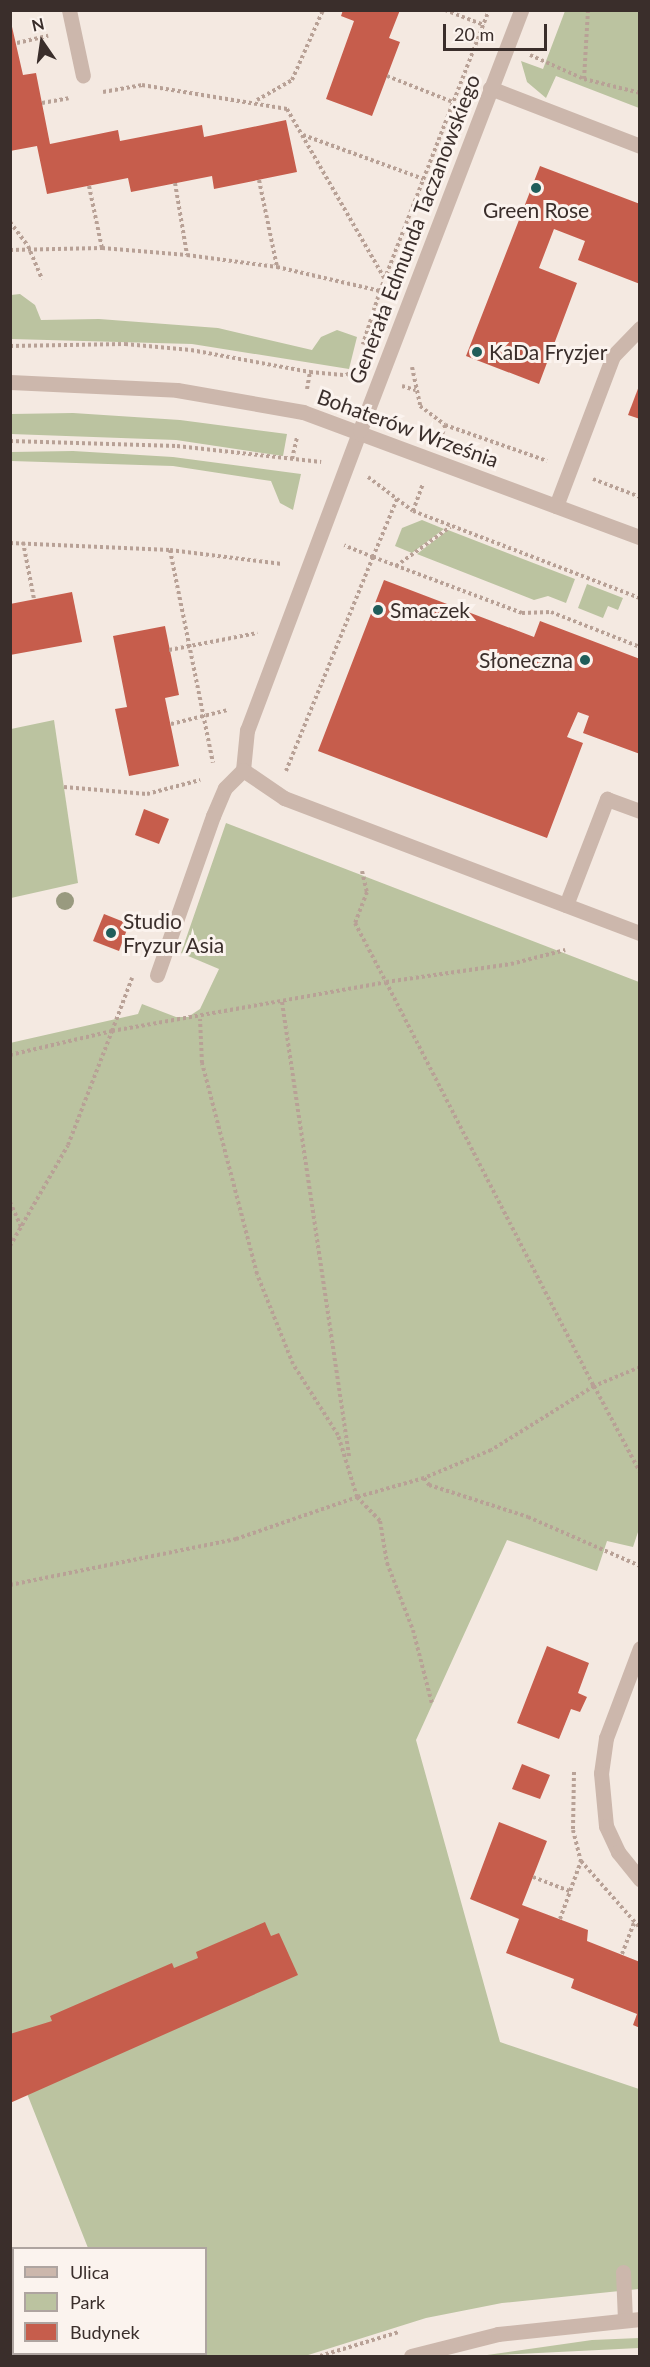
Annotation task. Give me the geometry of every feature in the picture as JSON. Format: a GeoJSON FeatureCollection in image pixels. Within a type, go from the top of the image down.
{"type":"FeatureCollection","features":[{"type":"Feature","properties":{"kind":"street"},"geometry":{"type":"LineString","coordinates":[[69,10],[83,76]]}},
{"type":"Feature","properties":{"kind":"street","name":"Generała Edmunda Taczanowskiego"},"geometry":{"type":"LineString","coordinates":[[243,770],[247,730],[521,10]]}},
{"type":"Feature","properties":{"kind":"street"},"geometry":{"type":"LineString","coordinates":[[490,88],[639,146]]}},
{"type":"Feature","properties":{"kind":"street"},"geometry":{"type":"LineString","coordinates":[[556,506],[613,356],[639,328]]}},
{"type":"Feature","properties":{"kind":"street","name":"Bohaterów Września"},"geometry":{"type":"LineString","coordinates":[[10,382],[177,390],[303,412],[360,430],[639,537]]}},
{"type":"Feature","properties":{"kind":"street"},"geometry":{"type":"LineString","coordinates":[[157,975],[213,816],[225,788],[243,770],[277,794],[639,933]]}},
{"type":"Feature","properties":{"kind":"street"},"geometry":{"type":"LineString","coordinates":[[566,905],[607,799],[639,811]]}},
{"type":"Feature","properties":{"kind":"street"},"geometry":{"type":"LineString","coordinates":[[639,1648],[606,1738],[601,1773],[606,1826],[618,1851],[639,1879]]}},
{"type":"Feature","properties":{"kind":"street"},"geometry":{"type":"LineString","coordinates":[[411,2356],[498,2334],[632,2320],[623,2272]]}},
{"type":"Feature","properties":{"kind":"path"},"geometry":{"type":"LineString","coordinates":[[257,100],[292,80],[323,10]]}},
{"type":"Feature","properties":{"kind":"path"},"geometry":{"type":"LineString","coordinates":[[361,350],[384,278],[489,10]]}},
{"type":"Feature","properties":{"kind":"path"},"geometry":{"type":"LineString","coordinates":[[588,10],[584,79],[639,93]]}},
{"type":"Feature","properties":{"kind":"path"},"geometry":{"type":"LineString","coordinates":[[17,43],[56,34]]}},
{"type":"Feature","properties":{"kind":"path"},"geometry":{"type":"LineString","coordinates":[[387,76],[453,102]]}},
{"type":"Feature","properties":{"kind":"path"},"geometry":{"type":"LineString","coordinates":[[90,94],[142,85],[257,100],[287,109],[384,278]]}},
{"type":"Feature","properties":{"kind":"path"},"geometry":{"type":"LineString","coordinates":[[67,87],[69,98]]}},
{"type":"Feature","properties":{"kind":"path"},"geometry":{"type":"LineString","coordinates":[[42,102],[80,96]]}},
{"type":"Feature","properties":{"kind":"path"},"geometry":{"type":"LineString","coordinates":[[302,134],[423,179]]}},
{"type":"Feature","properties":{"kind":"path"},"geometry":{"type":"LineString","coordinates":[[259,180],[277,267]]}},
{"type":"Feature","properties":{"kind":"path"},"geometry":{"type":"LineString","coordinates":[[175,183],[187,255]]}},
{"type":"Feature","properties":{"kind":"path"},"geometry":{"type":"LineString","coordinates":[[89,186],[102,248]]}},
{"type":"Feature","properties":{"kind":"path"},"geometry":{"type":"LineString","coordinates":[[10,222],[30,250],[42,279]]}},
{"type":"Feature","properties":{"kind":"path"},"geometry":{"type":"LineString","coordinates":[[10,250],[102,248],[187,255],[277,267],[381,291]]}},
{"type":"Feature","properties":{"kind":"path"},"geometry":{"type":"LineString","coordinates":[[10,346],[125,344],[191,350],[346,375],[356,370],[359,360]]}},
{"type":"Feature","properties":{"kind":"path"},"geometry":{"type":"LineString","coordinates":[[411,362],[415,390]]}},
{"type":"Feature","properties":{"kind":"path"},"geometry":{"type":"LineString","coordinates":[[446,425],[639,497]]}},
{"type":"Feature","properties":{"kind":"path"},"geometry":{"type":"LineString","coordinates":[[10,441],[177,446],[316,460],[369,477],[397,500],[451,526],[639,598]]}},
{"type":"Feature","properties":{"kind":"path"},"geometry":{"type":"LineString","coordinates":[[277,794],[397,500]]}},
{"type":"Feature","properties":{"kind":"path"},"geometry":{"type":"LineString","coordinates":[[396,566],[451,526]]}},
{"type":"Feature","properties":{"kind":"path"},"geometry":{"type":"LineString","coordinates":[[320,535],[522,613],[551,612],[639,647]]}},
{"type":"Feature","properties":{"kind":"path"},"geometry":{"type":"LineString","coordinates":[[23,542],[34,599]]}},
{"type":"Feature","properties":{"kind":"path"},"geometry":{"type":"LineString","coordinates":[[10,543],[170,550],[288,564],[284,576]]}},
{"type":"Feature","properties":{"kind":"path"},"geometry":{"type":"LineString","coordinates":[[170,550],[214,761]]}},
{"type":"Feature","properties":{"kind":"path"},"geometry":{"type":"LineString","coordinates":[[170,650],[264,632],[260,643]]}},
{"type":"Feature","properties":{"kind":"path"},"geometry":{"type":"LineString","coordinates":[[171,724],[234,709],[230,719]]}},
{"type":"Feature","properties":{"kind":"path"},"geometry":{"type":"LineString","coordinates":[[210,770],[218,750]]}},
{"type":"Feature","properties":{"kind":"path"},"geometry":{"type":"LineString","coordinates":[[64,787],[147,794],[207,778],[203,786]]}},
{"type":"Feature","properties":{"kind":"path"},"geometry":{"type":"LineString","coordinates":[[362,871],[367,892],[355,923],[639,1472]]}},
{"type":"Feature","properties":{"kind":"path"},"geometry":{"type":"LineString","coordinates":[[10,1055],[112,1031],[200,1019],[386,982],[511,964],[565,950]]}},
{"type":"Feature","properties":{"kind":"path"},"geometry":{"type":"LineString","coordinates":[[10,1246],[22,1229],[68,1145],[133,975]]}},
{"type":"Feature","properties":{"kind":"path"},"geometry":{"type":"LineString","coordinates":[[282,1002],[357,1497],[380,1521],[387,1563],[413,1630],[432,1704]]}},
{"type":"Feature","properties":{"kind":"path"},"geometry":{"type":"LineString","coordinates":[[200,1019],[202,1063],[257,1274],[293,1364],[338,1435],[351,1467]]}},
{"type":"Feature","properties":{"kind":"path"},"geometry":{"type":"LineString","coordinates":[[10,1202],[22,1229]]}},
{"type":"Feature","properties":{"kind":"path"},"geometry":{"type":"LineString","coordinates":[[10,1585],[236,1539],[357,1497],[424,1479],[491,1450],[594,1386],[639,1367]]}},
{"type":"Feature","properties":{"kind":"path"},"geometry":{"type":"LineString","coordinates":[[424,1479],[429,1485],[528,1517],[639,1566]]}},
{"type":"Feature","properties":{"kind":"path"},"geometry":{"type":"LineString","coordinates":[[560,1919],[581,1861]]}},
{"type":"Feature","properties":{"kind":"path"},"geometry":{"type":"LineString","coordinates":[[533,1877],[570,1891]]}},
{"type":"Feature","properties":{"kind":"path"},"geometry":{"type":"LineString","coordinates":[[621,1954],[633,1923]]}},
{"type":"Feature","properties":{"kind":"green space"},"geometry":{"type":"Polygon","coordinates":[[[565,11],[639,11],[639,108],[556,76],[546,98],[527,82],[521,61],[543,69],[565,11]]]}},
{"type":"Feature","properties":{"kind":"green space"},"geometry":{"type":"Polygon","coordinates":[[[20,294],[35,305],[41,320],[99,319],[218,328],[312,350],[321,337],[337,330],[357,337],[349,369],[192,344],[11,339],[11,295],[20,294]]]}},
{"type":"Feature","properties":{"kind":"green space"},"geometry":{"type":"Polygon","coordinates":[[[73,413],[180,420],[287,434],[283,456],[176,440],[11,434],[11,414],[73,413]]]}},
{"type":"Feature","properties":{"kind":"green space"},"geometry":{"type":"Polygon","coordinates":[[[73,451],[173,457],[301,474],[293,510],[280,503],[271,481],[173,466],[11,461],[11,452],[73,451]]]}},
{"type":"Feature","properties":{"kind":"green space"},"geometry":{"type":"Polygon","coordinates":[[[422,520],[444,529],[412,553],[395,546],[402,528],[422,520]]]}},
{"type":"Feature","properties":{"kind":"green space"},"geometry":{"type":"Polygon","coordinates":[[[448,530],[575,579],[566,603],[548,596],[534,600],[417,554],[448,530]]]}},
{"type":"Feature","properties":{"kind":"green space"},"geometry":{"type":"Polygon","coordinates":[[[587,584],[623,598],[618,610],[608,606],[603,618],[578,608],[587,584]]]}},
{"type":"Feature","properties":{"kind":"green space"},"geometry":{"type":"Polygon","coordinates":[[[54,720],[78,883],[11,898],[11,729],[54,720]]]}},
{"type":"Feature","properties":{"kind":"green space"},"geometry":{"type":"Polygon","coordinates":[[[226,823],[639,982],[639,1529],[633,1547],[607,1541],[597,1571],[507,1540],[416,1740],[500,2042],[639,2089],[639,2289],[502,2303],[426,2318],[305,2356],[108,2356],[207,2355],[207,2247],[88,2247],[11,2053],[10,1043],[138,1014],[142,1004],[176,1017],[188,1017],[200,1009],[219,969],[181,953],[226,823]]]}},
{"type":"Feature","properties":{"kind":"green space"},"geometry":{"type":"Polygon","coordinates":[[[639,2338],[639,2348],[480,2356],[592,2340],[639,2338]]]}},
{"type":"Feature","properties":{"kind":"building"},"geometry":{"type":"Polygon","coordinates":[[[343,10],[400,10],[389,38],[400,42],[372,116],[326,99],[354,21],[341,16],[343,10]]]}},
{"type":"Feature","properties":{"kind":"building"},"geometry":{"type":"Polygon","coordinates":[[[10,18],[23,75],[36,73],[50,144],[118,130],[120,141],[202,125],[204,137],[286,120],[297,172],[214,189],[212,176],[131,192],[128,178],[47,194],[37,146],[10,151],[10,18]]]}},
{"type":"Feature","properties":{"kind":"building"},"geometry":{"type":"Polygon","coordinates":[[[540,166],[640,204],[640,284],[578,260],[585,241],[554,229],[539,268],[577,283],[539,384],[466,356],[540,166]]]}},
{"type":"Feature","properties":{"kind":"building"},"geometry":{"type":"Polygon","coordinates":[[[640,386],[640,419],[628,415],[640,386]]]}},
{"type":"Feature","properties":{"kind":"building"},"geometry":{"type":"Polygon","coordinates":[[[384,580],[534,637],[540,621],[640,659],[640,754],[583,733],[589,716],[578,712],[567,737],[583,743],[547,838],[318,751],[384,580]]]}},
{"type":"Feature","properties":{"kind":"building"},"geometry":{"type":"Polygon","coordinates":[[[72,592],[82,642],[10,655],[10,604],[72,592]]]}},
{"type":"Feature","properties":{"kind":"building"},"geometry":{"type":"Polygon","coordinates":[[[165,626],[179,695],[165,698],[179,766],[129,776],[115,709],[127,707],[113,636],[165,626]]]}},
{"type":"Feature","properties":{"kind":"building"},"geometry":{"type":"Polygon","coordinates":[[[144,809],[169,819],[159,844],[135,835],[144,809]]]}},
{"type":"Feature","properties":{"kind":"building","name":"Studio Fryzur Asia"},"geometry":{"type":"Polygon","coordinates":[[[104,914],[129,924],[119,951],[93,941],[104,914]]]}},
{"type":"Feature","properties":{"kind":"building"},"geometry":{"type":"Polygon","coordinates":[[[547,1646],[589,1663],[578,1693],[587,1697],[580,1712],[571,1709],[559,1739],[517,1723],[547,1646]]]}},
{"type":"Feature","properties":{"kind":"building"},"geometry":{"type":"Polygon","coordinates":[[[522,1764],[550,1775],[540,1799],[512,1789],[522,1764]]]}},
{"type":"Feature","properties":{"kind":"building"},"geometry":{"type":"Polygon","coordinates":[[[499,1822],[547,1841],[522,1905],[588,1930],[587,1941],[640,1962],[640,2028],[633,2025],[637,2014],[571,1988],[574,1979],[506,1953],[519,1919],[470,1899],[499,1822]]]}},
{"type":"Feature","properties":{"kind":"building"},"geometry":{"type":"Polygon","coordinates":[[[265,1922],[271,1936],[279,1933],[298,1975],[10,2103],[10,2034],[52,2021],[50,2016],[172,1963],[174,1968],[198,1958],[196,1952],[265,1922]]]}},
{"type":"Feature","properties":{"kind":"place","name":"Green Rose"},"geometry":{"type":"Point","coordinates":[536,188]}},
{"type":"Feature","properties":{"kind":"place","name":"KaDa Fryzjer"},"geometry":{"type":"Point","coordinates":[477,352]}},
{"type":"Feature","properties":{"kind":"place","name":"Smaczek"},"geometry":{"type":"Point","coordinates":[378,610]}},
{"type":"Feature","properties":{"kind":"place","name":"Słoneczna"},"geometry":{"type":"Point","coordinates":[585,660]}},
{"type":"Feature","properties":{"kind":"place","name":"Studio Fryzur Asia"},"geometry":{"type":"Point","coordinates":[111,933]}}]}
